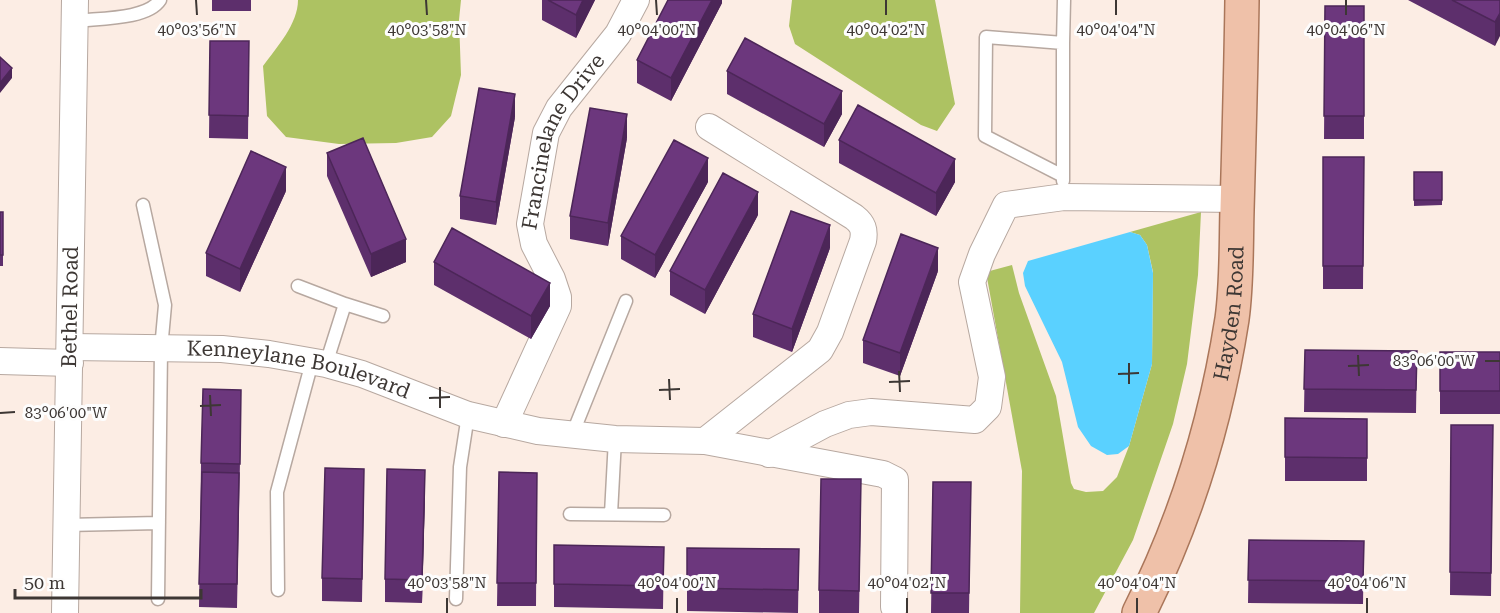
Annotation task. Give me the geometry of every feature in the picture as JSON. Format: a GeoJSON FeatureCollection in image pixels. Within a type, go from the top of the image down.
{"type":"FeatureCollection","features":[{"type":"Feature","properties":{"kind":"main road","name":"Hayden Road"},"geometry":{"type":"LineString","coordinates":[[1139,613],[1153,586],[1184,511],[1213,417],[1232,318],[1240,160],[1242,0]]}},
{"type":"Feature","properties":{"kind":"street","name":"Francinelane Drive"},"geometry":{"type":"LineString","coordinates":[[504,424],[558,306],[558,297],[552,279],[534,244],[530,224],[546,133],[559,108],[618,34],[636,0]]}},
{"type":"Feature","properties":{"kind":"street","name":"Bethel Road"},"geometry":{"type":"LineString","coordinates":[[65,613],[75,10]]}},
{"type":"Feature","properties":{"kind":"street"},"geometry":{"type":"LineString","coordinates":[[705,441],[820,350],[830,332],[865,232],[855,216],[709,127]]}},
{"type":"Feature","properties":{"kind":"street"},"geometry":{"type":"LineString","coordinates":[[769,454],[825,424],[849,415],[871,411],[975,420],[988,407],[992,377],[972,282],[982,254],[1006,205],[1063,187],[1238,199]]}},
{"type":"Feature","properties":{"kind":"street","name":"Kenneylane Boulevard"},"geometry":{"type":"LineString","coordinates":[[0,361],[161,349],[222,349],[319,363],[362,374],[468,415],[538,431],[615,439],[705,441],[866,470],[895,480],[894,607]]}},
{"type":"Feature","properties":{"kind":"lane"},"geometry":{"type":"LineString","coordinates":[[75,10],[141,14],[160,0]]}},
{"type":"Feature","properties":{"kind":"lane"},"geometry":{"type":"LineString","coordinates":[[1063,187],[1064,0]]}},
{"type":"Feature","properties":{"kind":"lane"},"geometry":{"type":"LineString","coordinates":[[1063,43],[986,37],[985,136],[1063,187]]}},
{"type":"Feature","properties":{"kind":"lane"},"geometry":{"type":"LineString","coordinates":[[143,206],[165,304],[161,349],[158,599]]}},
{"type":"Feature","properties":{"kind":"lane"},"geometry":{"type":"LineString","coordinates":[[298,286],[383,316]]}},
{"type":"Feature","properties":{"kind":"lane"},"geometry":{"type":"LineString","coordinates":[[572,435],[626,301]]}},
{"type":"Feature","properties":{"kind":"lane"},"geometry":{"type":"LineString","coordinates":[[278,590],[277,492],[319,363],[345,304]]}},
{"type":"Feature","properties":{"kind":"lane"},"geometry":{"type":"LineString","coordinates":[[456,599],[460,467],[468,415]]}},
{"type":"Feature","properties":{"kind":"lane"},"geometry":{"type":"LineString","coordinates":[[611,514],[615,439]]}},
{"type":"Feature","properties":{"kind":"lane"},"geometry":{"type":"LineString","coordinates":[[570,514],[664,515]]}},
{"type":"Feature","properties":{"kind":"lane"},"geometry":{"type":"LineString","coordinates":[[66,525],[159,523]]}},
{"type":"Feature","properties":{"kind":"green space"},"geometry":{"type":"Polygon","coordinates":[[[298,0],[461,0],[459,20],[461,75],[451,116],[432,137],[396,143],[339,144],[286,137],[267,116],[263,66],[291,26],[298,0]]]}},
{"type":"Feature","properties":{"kind":"green space"},"geometry":{"type":"Polygon","coordinates":[[[792,0],[935,0],[955,104],[937,131],[921,125],[795,44],[789,26],[792,0]]]}},
{"type":"Feature","properties":{"kind":"green space"},"geometry":{"type":"Polygon","coordinates":[[[1201,212],[1198,275],[1187,364],[1173,424],[1133,540],[1094,613],[1020,613],[1022,471],[986,272],[1012,265],[1019,293],[1056,396],[1071,483],[1074,489],[1086,492],[1103,491],[1117,477],[1129,446],[1152,364],[1153,272],[1147,245],[1140,235],[1130,232],[1201,212]]]}},
{"type":"Feature","properties":{"kind":"water"},"geometry":{"type":"Polygon","coordinates":[[[1130,232],[1140,235],[1147,245],[1153,273],[1152,364],[1129,446],[1118,454],[1107,455],[1091,446],[1078,427],[1062,362],[1025,286],[1023,273],[1028,261],[1130,232]]]}},
{"type":"Feature","properties":{"kind":"building"},"geometry":{"type":"Polygon","coordinates":[[[548,0],[583,0],[576,15],[548,0]]]}},
{"type":"Feature","properties":{"kind":"building"},"geometry":{"type":"Polygon","coordinates":[[[668,0],[712,0],[671,78],[637,60],[668,0]]]}},
{"type":"Feature","properties":{"kind":"building"},"geometry":{"type":"Polygon","coordinates":[[[1452,0],[1500,0],[1500,13],[1495,22],[1452,0]]]}},
{"type":"Feature","properties":{"kind":"building"},"geometry":{"type":"Polygon","coordinates":[[[1325,6],[1364,6],[1364,116],[1324,116],[1325,6]]]}},
{"type":"Feature","properties":{"kind":"building"},"geometry":{"type":"Polygon","coordinates":[[[745,38],[842,91],[824,124],[727,71],[745,38]]]}},
{"type":"Feature","properties":{"kind":"building"},"geometry":{"type":"Polygon","coordinates":[[[210,41],[249,41],[248,116],[209,115],[210,41]]]}},
{"type":"Feature","properties":{"kind":"building"},"geometry":{"type":"Polygon","coordinates":[[[0,57],[12,68],[0,83],[0,57]]]}},
{"type":"Feature","properties":{"kind":"building"},"geometry":{"type":"Polygon","coordinates":[[[479,88],[515,94],[496,202],[460,196],[479,88]]]}},
{"type":"Feature","properties":{"kind":"building"},"geometry":{"type":"Polygon","coordinates":[[[858,105],[955,159],[936,193],[839,140],[858,105]]]}},
{"type":"Feature","properties":{"kind":"building"},"geometry":{"type":"Polygon","coordinates":[[[590,108],[627,114],[608,223],[570,216],[590,108]]]}},
{"type":"Feature","properties":{"kind":"building"},"geometry":{"type":"Polygon","coordinates":[[[363,138],[406,239],[371,254],[327,153],[363,138]]]}},
{"type":"Feature","properties":{"kind":"building"},"geometry":{"type":"Polygon","coordinates":[[[674,140],[708,158],[655,255],[621,236],[674,140]]]}},
{"type":"Feature","properties":{"kind":"building"},"geometry":{"type":"Polygon","coordinates":[[[251,151],[286,167],[240,269],[206,253],[251,151]]]}},
{"type":"Feature","properties":{"kind":"building"},"geometry":{"type":"Polygon","coordinates":[[[1323,157],[1364,157],[1363,266],[1323,266],[1323,157]]]}},
{"type":"Feature","properties":{"kind":"building"},"geometry":{"type":"Polygon","coordinates":[[[1414,172],[1442,172],[1442,200],[1414,200],[1414,172]]]}},
{"type":"Feature","properties":{"kind":"building"},"geometry":{"type":"Polygon","coordinates":[[[723,173],[758,192],[705,290],[670,271],[723,173]]]}},
{"type":"Feature","properties":{"kind":"building"},"geometry":{"type":"Polygon","coordinates":[[[791,211],[830,225],[792,329],[753,314],[791,211]]]}},
{"type":"Feature","properties":{"kind":"building"},"geometry":{"type":"Polygon","coordinates":[[[0,212],[3,212],[3,255],[0,255],[0,212]]]}},
{"type":"Feature","properties":{"kind":"building"},"geometry":{"type":"Polygon","coordinates":[[[452,228],[550,283],[531,316],[434,262],[452,228]]]}},
{"type":"Feature","properties":{"kind":"building"},"geometry":{"type":"Polygon","coordinates":[[[901,234],[938,248],[900,353],[863,340],[901,234]]]}},
{"type":"Feature","properties":{"kind":"building"},"geometry":{"type":"Polygon","coordinates":[[[1305,350],[1417,351],[1416,390],[1304,389],[1305,350]]]}},
{"type":"Feature","properties":{"kind":"building"},"geometry":{"type":"Polygon","coordinates":[[[1440,352],[1500,352],[1500,391],[1440,391],[1440,352]]]}},
{"type":"Feature","properties":{"kind":"building"},"geometry":{"type":"Polygon","coordinates":[[[203,389],[241,390],[240,464],[201,463],[203,389]]]}},
{"type":"Feature","properties":{"kind":"building"},"geometry":{"type":"Polygon","coordinates":[[[1285,418],[1367,419],[1367,458],[1285,457],[1285,418]]]}},
{"type":"Feature","properties":{"kind":"building"},"geometry":{"type":"Polygon","coordinates":[[[1451,425],[1493,425],[1491,573],[1450,572],[1451,425]]]}},
{"type":"Feature","properties":{"kind":"building"},"geometry":{"type":"Polygon","coordinates":[[[325,468],[364,469],[362,579],[322,578],[325,468]]]}},
{"type":"Feature","properties":{"kind":"building"},"geometry":{"type":"Polygon","coordinates":[[[387,469],[425,470],[422,580],[385,579],[387,469]]]}},
{"type":"Feature","properties":{"kind":"building"},"geometry":{"type":"Polygon","coordinates":[[[202,472],[239,473],[237,584],[199,584],[202,472]]]}},
{"type":"Feature","properties":{"kind":"building"},"geometry":{"type":"Polygon","coordinates":[[[499,472],[537,473],[536,583],[497,583],[499,472]]]}},
{"type":"Feature","properties":{"kind":"building"},"geometry":{"type":"Polygon","coordinates":[[[821,479],[861,479],[859,591],[819,590],[821,479]]]}},
{"type":"Feature","properties":{"kind":"building"},"geometry":{"type":"Polygon","coordinates":[[[933,482],[971,482],[969,593],[931,593],[933,482]]]}},
{"type":"Feature","properties":{"kind":"building"},"geometry":{"type":"Polygon","coordinates":[[[1249,540],[1364,541],[1363,581],[1248,580],[1249,540]]]}},
{"type":"Feature","properties":{"kind":"building"},"geometry":{"type":"Polygon","coordinates":[[[554,545],[664,547],[663,586],[554,584],[554,545]]]}},
{"type":"Feature","properties":{"kind":"building"},"geometry":{"type":"Polygon","coordinates":[[[687,548],[799,549],[798,590],[687,588],[687,548]]]}}]}
